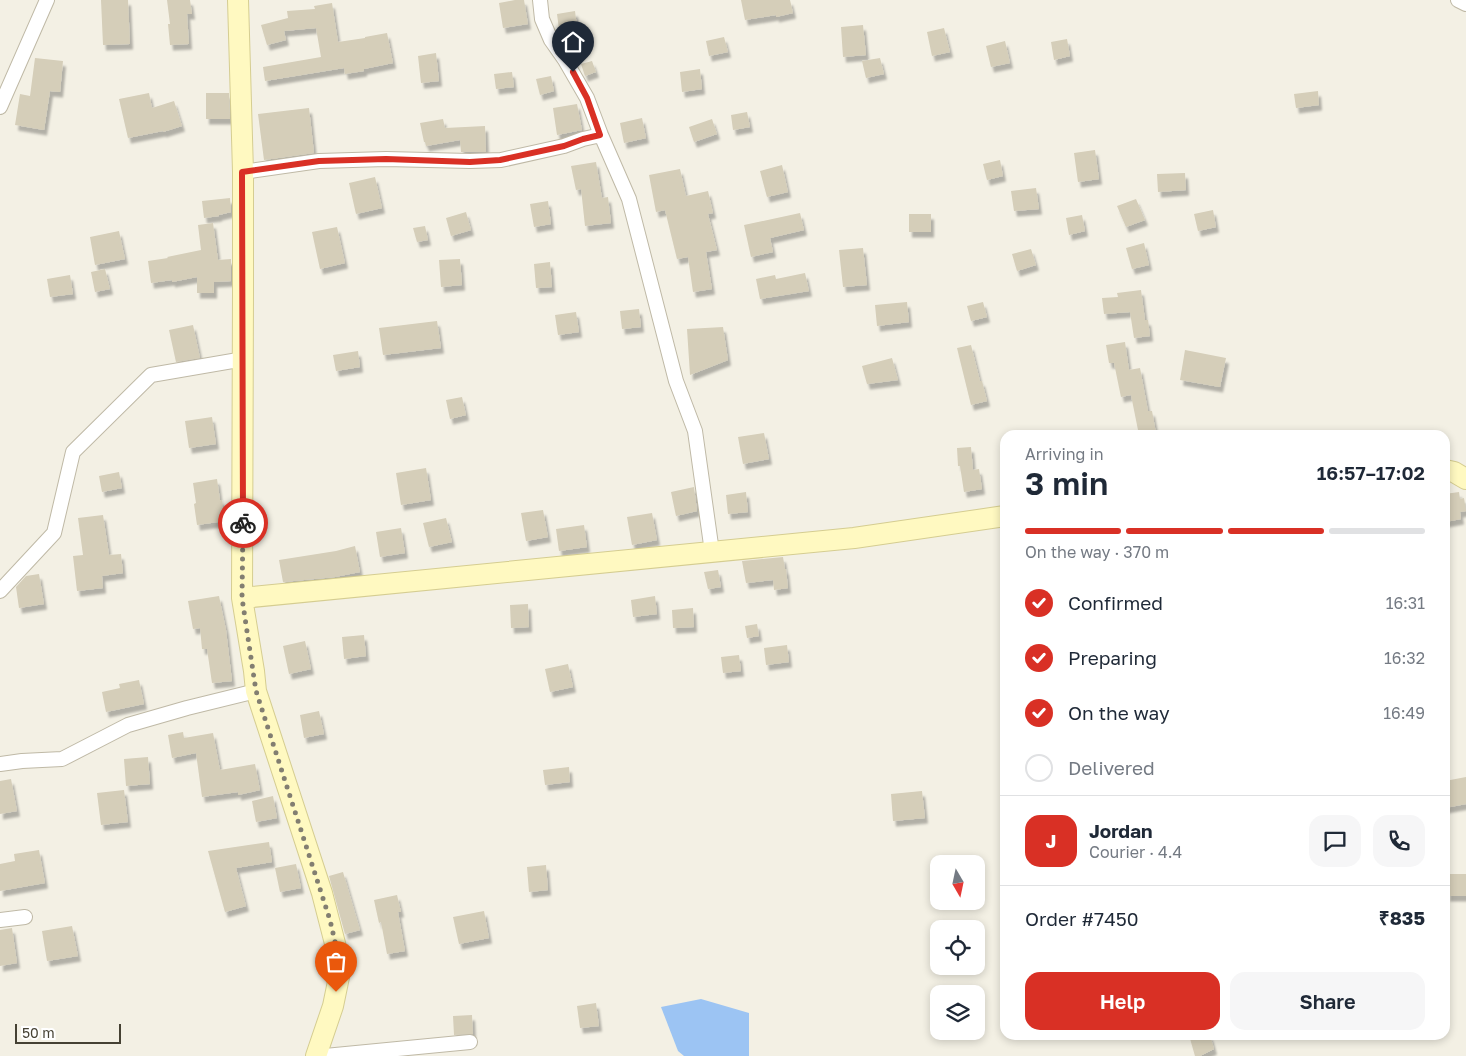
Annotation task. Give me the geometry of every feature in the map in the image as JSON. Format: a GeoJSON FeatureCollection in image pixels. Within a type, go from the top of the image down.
{"type":"FeatureCollection","features":[{"type":"Feature","properties":{"kind":"main road"},"geometry":{"type":"LineString","coordinates":[[238,0],[244,359],[242,598],[256,691],[322,893],[339,959],[339,977],[334,1006],[316,1056]]}},
{"type":"Feature","properties":{"kind":"main road"},"geometry":{"type":"LineString","coordinates":[[1450,471],[1466,479]]}},
{"type":"Feature","properties":{"kind":"main road"},"geometry":{"type":"LineString","coordinates":[[242,598],[854,538],[1000,517]]}},
{"type":"Feature","properties":{"kind":"street"},"geometry":{"type":"LineString","coordinates":[[0,107],[47,0]]}},
{"type":"Feature","properties":{"kind":"street"},"geometry":{"type":"LineString","coordinates":[[540,0],[542,20],[587,98],[600,135],[628,199],[676,381],[695,431],[712,552]]}},
{"type":"Feature","properties":{"kind":"street"},"geometry":{"type":"LineString","coordinates":[[1458,0],[1466,4]]}},
{"type":"Feature","properties":{"kind":"street"},"geometry":{"type":"LineString","coordinates":[[242,172],[319,161],[386,159],[470,162],[500,160],[564,146],[600,135]]}},
{"type":"Feature","properties":{"kind":"street"},"geometry":{"type":"LineString","coordinates":[[0,591],[54,533],[73,452],[151,375],[244,359]]}},
{"type":"Feature","properties":{"kind":"street"},"geometry":{"type":"LineString","coordinates":[[0,764],[62,759],[128,725],[256,691]]}},
{"type":"Feature","properties":{"kind":"street"},"geometry":{"type":"LineString","coordinates":[[0,920],[25,917]]}},
{"type":"Feature","properties":{"kind":"street"},"geometry":{"type":"LineString","coordinates":[[325,1056],[470,1042]]}},
{"type":"Feature","properties":{"kind":"water"},"geometry":{"type":"Polygon","coordinates":[[[701,999],[749,1013],[749,1056],[684,1056],[678,1051],[661,1007],[701,999]]]}},
{"type":"Feature","properties":{"kind":"building"},"geometry":{"type":"Polygon","coordinates":[[[101,0],[128,0],[130,44],[103,45],[101,0]]]}},
{"type":"Feature","properties":{"kind":"building"},"geometry":{"type":"Polygon","coordinates":[[[167,0],[190,0],[192,14],[187,14],[189,44],[170,45],[167,0]]]}},
{"type":"Feature","properties":{"kind":"building"},"geometry":{"type":"Polygon","coordinates":[[[524,0],[528,24],[503,28],[499,3],[524,0]]]}},
{"type":"Feature","properties":{"kind":"building"},"geometry":{"type":"Polygon","coordinates":[[[741,0],[790,0],[793,13],[776,17],[776,15],[745,20],[741,0]]]}},
{"type":"Feature","properties":{"kind":"building"},"geometry":{"type":"Polygon","coordinates":[[[332,3],[338,42],[387,33],[393,63],[345,74],[344,68],[265,81],[263,67],[321,57],[316,28],[284,31],[286,40],[267,45],[261,25],[288,18],[287,11],[315,9],[314,6],[332,3]]]}},
{"type":"Feature","properties":{"kind":"building"},"geometry":{"type":"Polygon","coordinates":[[[575,11],[578,34],[560,37],[557,14],[575,11]]]}},
{"type":"Feature","properties":{"kind":"building"},"geometry":{"type":"Polygon","coordinates":[[[863,25],[866,55],[843,57],[841,27],[863,25]]]}},
{"type":"Feature","properties":{"kind":"building"},"geometry":{"type":"Polygon","coordinates":[[[944,28],[950,52],[932,56],[927,32],[944,28]]]}},
{"type":"Feature","properties":{"kind":"building"},"geometry":{"type":"Polygon","coordinates":[[[724,37],[728,52],[709,56],[706,41],[724,37]]]}},
{"type":"Feature","properties":{"kind":"building"},"geometry":{"type":"Polygon","coordinates":[[[1067,39],[1070,56],[1054,60],[1051,42],[1067,39]]]}},
{"type":"Feature","properties":{"kind":"building"},"geometry":{"type":"Polygon","coordinates":[[[1005,41],[1010,63],[991,67],[986,46],[1005,41]]]}},
{"type":"Feature","properties":{"kind":"building"},"geometry":{"type":"Polygon","coordinates":[[[436,53],[439,81],[421,83],[418,56],[436,53]]]}},
{"type":"Feature","properties":{"kind":"building"},"geometry":{"type":"Polygon","coordinates":[[[35,58],[63,61],[60,92],[50,91],[44,130],[15,125],[20,94],[30,96],[35,58]]]}},
{"type":"Feature","properties":{"kind":"building"},"geometry":{"type":"Polygon","coordinates":[[[880,58],[884,74],[866,78],[862,61],[880,58]]]}},
{"type":"Feature","properties":{"kind":"building"},"geometry":{"type":"Polygon","coordinates":[[[592,61],[596,72],[585,76],[581,64],[592,61]]]}},
{"type":"Feature","properties":{"kind":"building"},"geometry":{"type":"Polygon","coordinates":[[[700,69],[702,89],[682,92],[680,72],[700,69]]]}},
{"type":"Feature","properties":{"kind":"building"},"geometry":{"type":"Polygon","coordinates":[[[512,72],[514,87],[496,89],[494,74],[512,72]]]}},
{"type":"Feature","properties":{"kind":"building"},"geometry":{"type":"Polygon","coordinates":[[[551,76],[554,91],[540,95],[536,79],[551,76]]]}},
{"type":"Feature","properties":{"kind":"building"},"geometry":{"type":"Polygon","coordinates":[[[1318,91],[1319,105],[1296,108],[1294,94],[1318,91]]]}},
{"type":"Feature","properties":{"kind":"building"},"geometry":{"type":"Polygon","coordinates":[[[149,93],[152,108],[174,101],[182,126],[163,132],[128,138],[119,99],[149,93]]]}},
{"type":"Feature","properties":{"kind":"building"},"geometry":{"type":"Polygon","coordinates":[[[206,93],[229,93],[230,119],[206,119],[206,93]]]}},
{"type":"Feature","properties":{"kind":"building"},"geometry":{"type":"Polygon","coordinates":[[[577,104],[582,130],[557,135],[553,108],[577,104]]]}},
{"type":"Feature","properties":{"kind":"building"},"geometry":{"type":"Polygon","coordinates":[[[309,108],[314,153],[264,160],[258,114],[309,108]]]}},
{"type":"Feature","properties":{"kind":"building"},"geometry":{"type":"Polygon","coordinates":[[[747,112],[750,127],[733,130],[731,115],[747,112]]]}},
{"type":"Feature","properties":{"kind":"building"},"geometry":{"type":"Polygon","coordinates":[[[642,118],[646,138],[624,143],[620,123],[642,118]]]}},
{"type":"Feature","properties":{"kind":"building"},"geometry":{"type":"Polygon","coordinates":[[[443,119],[445,128],[485,126],[486,152],[461,152],[460,140],[426,146],[420,123],[443,119]]]}},
{"type":"Feature","properties":{"kind":"building"},"geometry":{"type":"Polygon","coordinates":[[[712,119],[717,134],[694,142],[689,127],[712,119]]]}},
{"type":"Feature","properties":{"kind":"building"},"geometry":{"type":"Polygon","coordinates":[[[1095,150],[1099,179],[1078,182],[1074,153],[1095,150]]]}},
{"type":"Feature","properties":{"kind":"building"},"geometry":{"type":"Polygon","coordinates":[[[1000,160],[1003,176],[987,180],[983,164],[1000,160]]]}},
{"type":"Feature","properties":{"kind":"building"},"geometry":{"type":"Polygon","coordinates":[[[596,162],[602,198],[608,197],[611,223],[585,226],[581,189],[576,190],[571,166],[596,162]]]}},
{"type":"Feature","properties":{"kind":"building"},"geometry":{"type":"Polygon","coordinates":[[[782,165],[788,192],[767,197],[760,171],[782,165]]]}},
{"type":"Feature","properties":{"kind":"building"},"geometry":{"type":"Polygon","coordinates":[[[680,169],[686,196],[708,191],[713,213],[708,214],[717,250],[706,252],[712,289],[693,292],[688,257],[677,259],[665,210],[656,212],[649,175],[680,169]]]}},
{"type":"Feature","properties":{"kind":"building"},"geometry":{"type":"Polygon","coordinates":[[[1185,173],[1186,190],[1158,192],[1157,174],[1185,173]]]}},
{"type":"Feature","properties":{"kind":"building"},"geometry":{"type":"Polygon","coordinates":[[[375,177],[382,208],[356,214],[349,183],[375,177]]]}},
{"type":"Feature","properties":{"kind":"building"},"geometry":{"type":"Polygon","coordinates":[[[1036,188],[1039,209],[1014,211],[1011,191],[1036,188]]]}},
{"type":"Feature","properties":{"kind":"building"},"geometry":{"type":"Polygon","coordinates":[[[230,198],[231,212],[204,218],[202,201],[230,198]]]}},
{"type":"Feature","properties":{"kind":"building"},"geometry":{"type":"Polygon","coordinates":[[[1136,199],[1145,220],[1126,227],[1117,206],[1136,199]]]}},
{"type":"Feature","properties":{"kind":"building"},"geometry":{"type":"Polygon","coordinates":[[[548,201],[551,224],[534,227],[530,204],[548,201]]]}},
{"type":"Feature","properties":{"kind":"building"},"geometry":{"type":"Polygon","coordinates":[[[1213,210],[1216,227],[1198,231],[1194,214],[1213,210]]]}},
{"type":"Feature","properties":{"kind":"building"},"geometry":{"type":"Polygon","coordinates":[[[466,212],[471,230],[451,236],[446,218],[466,212]]]}},
{"type":"Feature","properties":{"kind":"building"},"geometry":{"type":"Polygon","coordinates":[[[800,213],[804,230],[770,238],[773,252],[751,257],[744,225],[800,213]]]}},
{"type":"Feature","properties":{"kind":"building"},"geometry":{"type":"Polygon","coordinates":[[[909,214],[931,214],[931,232],[909,232],[909,214]]]}},
{"type":"Feature","properties":{"kind":"building"},"geometry":{"type":"Polygon","coordinates":[[[1082,215],[1085,231],[1069,235],[1066,218],[1082,215]]]}},
{"type":"Feature","properties":{"kind":"building"},"geometry":{"type":"Polygon","coordinates":[[[213,223],[218,260],[231,259],[231,281],[214,282],[214,293],[197,293],[197,277],[172,282],[172,280],[151,283],[148,261],[201,250],[198,225],[213,223]]]}},
{"type":"Feature","properties":{"kind":"building"},"geometry":{"type":"Polygon","coordinates":[[[425,226],[428,240],[417,242],[413,228],[425,226]]]}},
{"type":"Feature","properties":{"kind":"building"},"geometry":{"type":"Polygon","coordinates":[[[337,227],[345,263],[320,269],[312,232],[337,227]]]}},
{"type":"Feature","properties":{"kind":"building"},"geometry":{"type":"Polygon","coordinates":[[[119,231],[125,259],[95,265],[90,237],[119,231]]]}},
{"type":"Feature","properties":{"kind":"building"},"geometry":{"type":"Polygon","coordinates":[[[1144,243],[1149,265],[1132,269],[1126,248],[1144,243]]]}},
{"type":"Feature","properties":{"kind":"building"},"geometry":{"type":"Polygon","coordinates":[[[863,248],[867,285],[843,287],[839,250],[863,248]]]}},
{"type":"Feature","properties":{"kind":"building"},"geometry":{"type":"Polygon","coordinates":[[[1031,249],[1036,265],[1017,271],[1012,254],[1031,249]]]}},
{"type":"Feature","properties":{"kind":"building"},"geometry":{"type":"Polygon","coordinates":[[[460,259],[462,285],[441,287],[439,260],[460,259]]]}},
{"type":"Feature","properties":{"kind":"building"},"geometry":{"type":"Polygon","coordinates":[[[550,262],[552,287],[536,288],[534,264],[550,262]]]}},
{"type":"Feature","properties":{"kind":"building"},"geometry":{"type":"Polygon","coordinates":[[[105,269],[110,289],[95,292],[91,272],[105,269]]]}},
{"type":"Feature","properties":{"kind":"building"},"geometry":{"type":"Polygon","coordinates":[[[805,273],[809,291],[760,299],[756,279],[775,275],[776,279],[805,273]]]}},
{"type":"Feature","properties":{"kind":"building"},"geometry":{"type":"Polygon","coordinates":[[[70,275],[73,294],[50,297],[47,279],[70,275]]]}},
{"type":"Feature","properties":{"kind":"building"},"geometry":{"type":"Polygon","coordinates":[[[1141,290],[1145,320],[1148,320],[1150,336],[1134,338],[1130,312],[1104,314],[1102,298],[1118,297],[1117,293],[1141,290]]]}},
{"type":"Feature","properties":{"kind":"building"},"geometry":{"type":"Polygon","coordinates":[[[907,302],[909,322],[877,326],[875,305],[907,302]]]}},
{"type":"Feature","properties":{"kind":"building"},"geometry":{"type":"Polygon","coordinates":[[[983,302],[987,317],[971,321],[967,306],[983,302]]]}},
{"type":"Feature","properties":{"kind":"building"},"geometry":{"type":"Polygon","coordinates":[[[639,309],[641,327],[622,329],[620,311],[639,309]]]}},
{"type":"Feature","properties":{"kind":"building"},"geometry":{"type":"Polygon","coordinates":[[[576,312],[579,332],[558,335],[555,315],[576,312]]]}},
{"type":"Feature","properties":{"kind":"building"},"geometry":{"type":"Polygon","coordinates":[[[437,321],[441,348],[383,355],[379,328],[437,321]]]}},
{"type":"Feature","properties":{"kind":"building"},"geometry":{"type":"Polygon","coordinates":[[[193,325],[200,358],[176,362],[169,330],[193,325]]]}},
{"type":"Feature","properties":{"kind":"building"},"geometry":{"type":"Polygon","coordinates":[[[723,327],[728,360],[690,375],[687,329],[723,327]]]}},
{"type":"Feature","properties":{"kind":"building"},"geometry":{"type":"Polygon","coordinates":[[[1125,342],[1129,370],[1140,368],[1148,411],[1152,411],[1155,430],[1138,430],[1131,395],[1121,397],[1114,363],[1109,363],[1106,345],[1125,342]]]}},
{"type":"Feature","properties":{"kind":"building"},"geometry":{"type":"Polygon","coordinates":[[[971,345],[987,401],[971,405],[957,348],[971,345]]]}},
{"type":"Feature","properties":{"kind":"building"},"geometry":{"type":"Polygon","coordinates":[[[1185,350],[1226,358],[1220,387],[1180,380],[1185,350]]]}},
{"type":"Feature","properties":{"kind":"building"},"geometry":{"type":"Polygon","coordinates":[[[358,351],[360,367],[336,371],[333,355],[358,351]]]}},
{"type":"Feature","properties":{"kind":"building"},"geometry":{"type":"Polygon","coordinates":[[[892,358],[898,380],[867,384],[862,366],[892,358]]]}},
{"type":"Feature","properties":{"kind":"building"},"geometry":{"type":"Polygon","coordinates":[[[462,397],[466,415],[450,419],[446,400],[462,397]]]}},
{"type":"Feature","properties":{"kind":"building"},"geometry":{"type":"Polygon","coordinates":[[[212,417],[216,444],[189,448],[185,421],[212,417]]]}},
{"type":"Feature","properties":{"kind":"building"},"geometry":{"type":"Polygon","coordinates":[[[764,433],[769,459],[743,464],[738,437],[764,433]]]}},
{"type":"Feature","properties":{"kind":"building"},"geometry":{"type":"Polygon","coordinates":[[[971,447],[973,470],[979,469],[982,489],[964,492],[960,466],[958,466],[957,448],[971,447]]]}},
{"type":"Feature","properties":{"kind":"building"},"geometry":{"type":"Polygon","coordinates":[[[426,468],[431,500],[401,505],[396,473],[426,468]]]}},
{"type":"Feature","properties":{"kind":"building"},"geometry":{"type":"Polygon","coordinates":[[[119,472],[122,488],[102,492],[99,476],[119,472]]]}},
{"type":"Feature","properties":{"kind":"building"},"geometry":{"type":"Polygon","coordinates":[[[217,479],[225,521],[197,525],[193,483],[217,479]]]}},
{"type":"Feature","properties":{"kind":"building"},"geometry":{"type":"Polygon","coordinates":[[[694,487],[697,511],[676,516],[671,492],[694,487]]]}},
{"type":"Feature","properties":{"kind":"building"},"geometry":{"type":"Polygon","coordinates":[[[746,492],[748,512],[728,514],[726,495],[746,492]]]}},
{"type":"Feature","properties":{"kind":"building"},"geometry":{"type":"Polygon","coordinates":[[[1459,492],[1460,499],[1464,498],[1466,511],[1460,512],[1461,519],[1450,521],[1450,493],[1459,492]]]}},
{"type":"Feature","properties":{"kind":"building"},"geometry":{"type":"Polygon","coordinates":[[[543,510],[548,537],[526,541],[521,513],[543,510]]]}},
{"type":"Feature","properties":{"kind":"building"},"geometry":{"type":"Polygon","coordinates":[[[652,513],[657,540],[632,545],[627,517],[652,513]]]}},
{"type":"Feature","properties":{"kind":"building"},"geometry":{"type":"Polygon","coordinates":[[[103,515],[109,555],[121,554],[123,573],[102,576],[103,588],[77,591],[73,556],[83,555],[78,518],[103,515]]]}},
{"type":"Feature","properties":{"kind":"building"},"geometry":{"type":"Polygon","coordinates":[[[446,518],[452,542],[429,547],[423,523],[446,518]]]}},
{"type":"Feature","properties":{"kind":"building"},"geometry":{"type":"Polygon","coordinates":[[[584,525],[587,547],[559,551],[556,529],[584,525]]]}},
{"type":"Feature","properties":{"kind":"building"},"geometry":{"type":"Polygon","coordinates":[[[401,528],[405,553],[380,557],[376,532],[401,528]]]}},
{"type":"Feature","properties":{"kind":"building"},"geometry":{"type":"Polygon","coordinates":[[[355,546],[360,572],[335,577],[283,582],[279,560],[355,546]]]}},
{"type":"Feature","properties":{"kind":"building"},"geometry":{"type":"Polygon","coordinates":[[[783,557],[788,588],[774,590],[773,580],[746,583],[742,561],[783,557]]]}},
{"type":"Feature","properties":{"kind":"building"},"geometry":{"type":"Polygon","coordinates":[[[718,570],[721,587],[708,589],[704,572],[718,570]]]}},
{"type":"Feature","properties":{"kind":"building"},"geometry":{"type":"Polygon","coordinates":[[[39,574],[44,604],[19,608],[16,587],[26,576],[39,574]]]}},
{"type":"Feature","properties":{"kind":"building"},"geometry":{"type":"Polygon","coordinates":[[[219,596],[226,630],[232,681],[212,683],[207,649],[202,649],[200,628],[193,629],[188,601],[219,596]]]}},
{"type":"Feature","properties":{"kind":"building"},"geometry":{"type":"Polygon","coordinates":[[[655,596],[657,614],[633,617],[631,600],[655,596]]]}},
{"type":"Feature","properties":{"kind":"building"},"geometry":{"type":"Polygon","coordinates":[[[528,604],[529,627],[511,628],[510,605],[528,604]]]}},
{"type":"Feature","properties":{"kind":"building"},"geometry":{"type":"Polygon","coordinates":[[[693,608],[694,627],[673,628],[672,610],[693,608]]]}},
{"type":"Feature","properties":{"kind":"building"},"geometry":{"type":"Polygon","coordinates":[[[757,624],[759,636],[747,638],[745,626],[757,624]]]}},
{"type":"Feature","properties":{"kind":"building"},"geometry":{"type":"Polygon","coordinates":[[[364,635],[366,656],[344,659],[342,637],[364,635]]]}},
{"type":"Feature","properties":{"kind":"building"},"geometry":{"type":"Polygon","coordinates":[[[305,641],[311,669],[289,674],[283,646],[305,641]]]}},
{"type":"Feature","properties":{"kind":"building"},"geometry":{"type":"Polygon","coordinates":[[[787,645],[789,662],[766,665],[764,648],[787,645]]]}},
{"type":"Feature","properties":{"kind":"building"},"geometry":{"type":"Polygon","coordinates":[[[739,655],[741,671],[723,673],[721,657],[739,655]]]}},
{"type":"Feature","properties":{"kind":"building"},"geometry":{"type":"Polygon","coordinates":[[[568,664],[573,687],[550,692],[545,669],[568,664]]]}},
{"type":"Feature","properties":{"kind":"building"},"geometry":{"type":"Polygon","coordinates":[[[139,680],[144,704],[106,712],[102,692],[120,688],[119,684],[139,680]]]}},
{"type":"Feature","properties":{"kind":"building"},"geometry":{"type":"Polygon","coordinates":[[[319,711],[324,734],[304,738],[300,715],[319,711]]]}},
{"type":"Feature","properties":{"kind":"building"},"geometry":{"type":"Polygon","coordinates":[[[183,732],[184,738],[213,733],[220,770],[255,764],[260,790],[238,795],[238,792],[202,797],[196,753],[172,758],[168,735],[183,732]]]}},
{"type":"Feature","properties":{"kind":"building"},"geometry":{"type":"Polygon","coordinates":[[[148,757],[150,784],[126,786],[124,759],[148,757]]]}},
{"type":"Feature","properties":{"kind":"building"},"geometry":{"type":"Polygon","coordinates":[[[569,767],[570,782],[545,785],[543,770],[569,767]]]}},
{"type":"Feature","properties":{"kind":"building"},"geometry":{"type":"Polygon","coordinates":[[[1466,777],[1466,804],[1450,807],[1450,780],[1466,777]]]}},
{"type":"Feature","properties":{"kind":"building"},"geometry":{"type":"Polygon","coordinates":[[[11,779],[17,811],[0,814],[0,781],[11,779]]]}},
{"type":"Feature","properties":{"kind":"building"},"geometry":{"type":"Polygon","coordinates":[[[124,790],[128,822],[101,825],[97,793],[124,790]]]}},
{"type":"Feature","properties":{"kind":"building"},"geometry":{"type":"Polygon","coordinates":[[[922,791],[925,818],[893,821],[891,794],[922,791]]]}},
{"type":"Feature","properties":{"kind":"building"},"geometry":{"type":"Polygon","coordinates":[[[273,796],[277,818],[256,822],[252,801],[273,796]]]}},
{"type":"Feature","properties":{"kind":"building"},"geometry":{"type":"Polygon","coordinates":[[[269,842],[272,862],[236,868],[246,906],[225,912],[208,851],[269,842]]]}},
{"type":"Feature","properties":{"kind":"building"},"geometry":{"type":"Polygon","coordinates":[[[39,850],[45,883],[0,891],[0,864],[15,861],[14,854],[39,850]]]}},
{"type":"Feature","properties":{"kind":"building"},"geometry":{"type":"Polygon","coordinates":[[[296,864],[301,888],[280,892],[275,868],[296,864]]]}},
{"type":"Feature","properties":{"kind":"building"},"geometry":{"type":"Polygon","coordinates":[[[546,865],[548,890],[529,892],[527,867],[546,865]]]}},
{"type":"Feature","properties":{"kind":"building"},"geometry":{"type":"Polygon","coordinates":[[[343,872],[360,930],[345,934],[329,876],[343,872]]]}},
{"type":"Feature","properties":{"kind":"building"},"geometry":{"type":"Polygon","coordinates":[[[1450,874],[1466,874],[1466,896],[1450,896],[1450,874]]]}},
{"type":"Feature","properties":{"kind":"building"},"geometry":{"type":"Polygon","coordinates":[[[397,895],[401,912],[398,912],[405,951],[387,954],[381,922],[379,923],[374,900],[397,895]]]}},
{"type":"Feature","properties":{"kind":"building"},"geometry":{"type":"Polygon","coordinates":[[[484,911],[489,938],[459,944],[453,917],[484,911]]]}},
{"type":"Feature","properties":{"kind":"building"},"geometry":{"type":"Polygon","coordinates":[[[72,926],[78,956],[47,961],[42,931],[72,926]]]}},
{"type":"Feature","properties":{"kind":"building"},"geometry":{"type":"Polygon","coordinates":[[[12,928],[17,963],[0,966],[0,930],[12,928]]]}},
{"type":"Feature","properties":{"kind":"building"},"geometry":{"type":"Polygon","coordinates":[[[596,1003],[599,1026],[580,1028],[577,1006],[596,1003]]]}},
{"type":"Feature","properties":{"kind":"building"},"geometry":{"type":"Polygon","coordinates":[[[472,1015],[473,1034],[454,1035],[453,1016],[472,1015]]]}},
{"type":"Feature","properties":{"kind":"building"},"geometry":{"type":"Polygon","coordinates":[[[1190,1040],[1211,1040],[1214,1049],[1200,1056],[1195,1056],[1190,1040]]]}},
{"type":"Feature","properties":{"kind":"way so far"},"geometry":{"type":"LineString","coordinates":[[243,523],[242,598],[256,691],[330,920],[339,959],[339,977],[336,992]]}},
{"type":"Feature","properties":{"kind":"route"},"geometry":{"type":"LineString","coordinates":[[243,523],[244,342],[242,172],[319,161],[386,159],[470,162],[500,160],[564,146],[600,135],[587,98],[573,72]]}}]}
